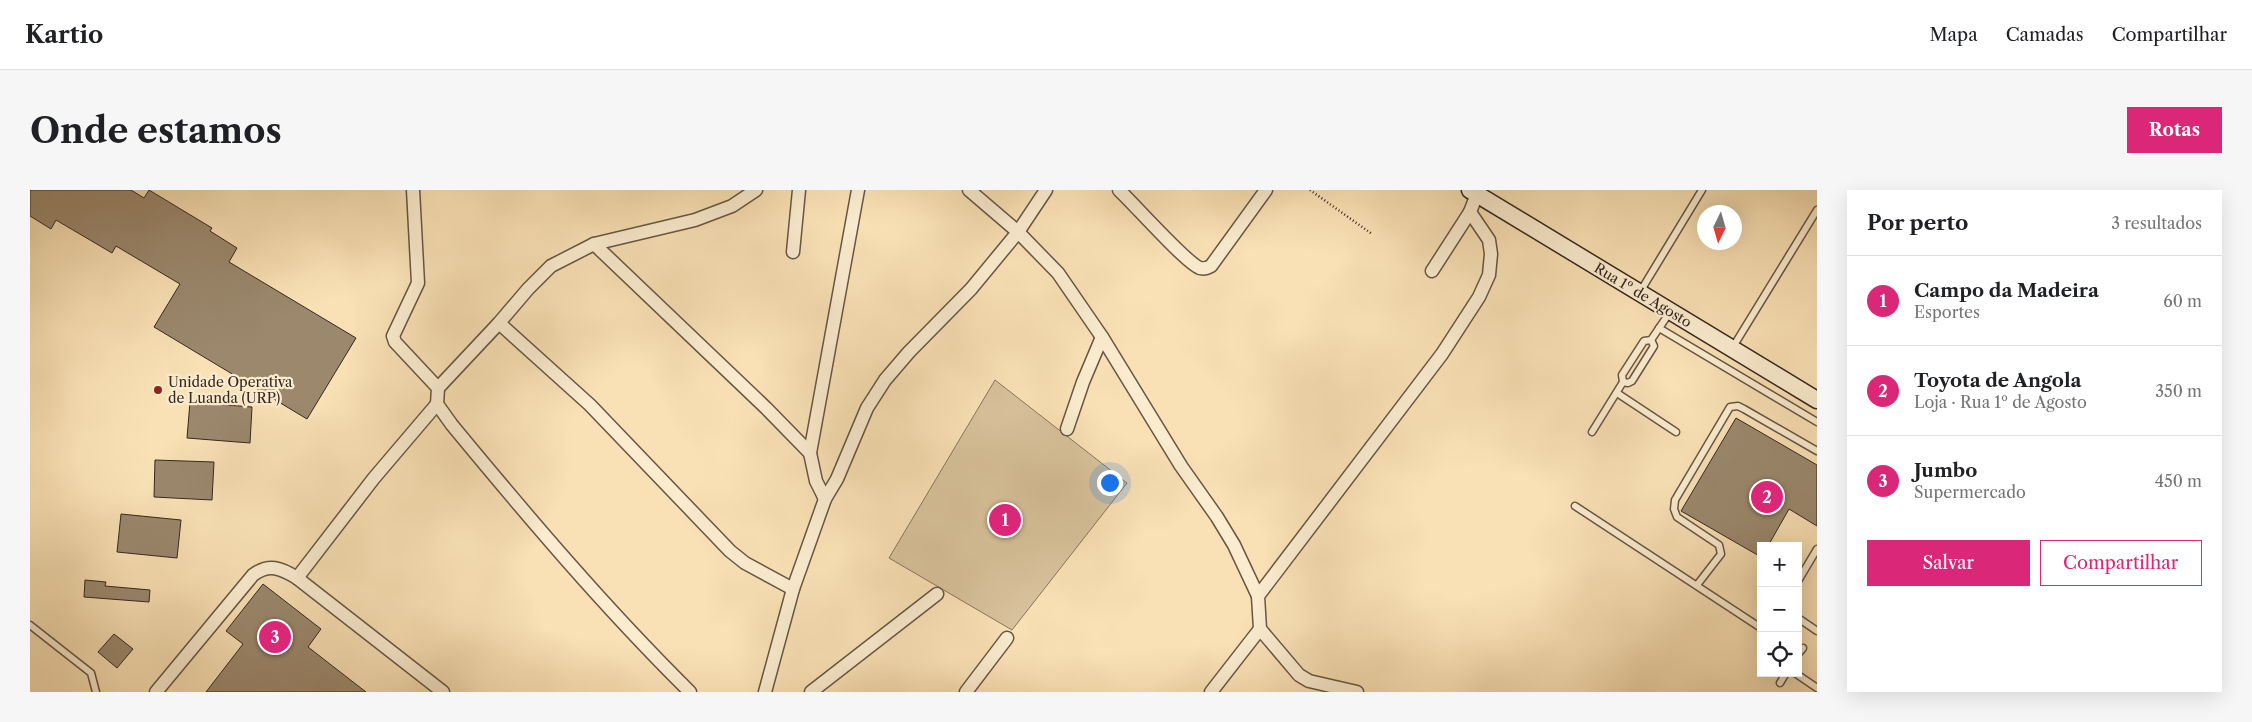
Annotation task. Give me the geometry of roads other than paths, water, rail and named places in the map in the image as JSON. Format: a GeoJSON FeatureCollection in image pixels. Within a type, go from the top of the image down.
{"type":"FeatureCollection","features":[{"type":"Feature","properties":{"kind":"main road","name":"Rua 1º de Agosto"},"geometry":{"type":"LineString","coordinates":[[1473,192],[1817,400]]}},
{"type":"Feature","properties":{"kind":"street"},"geometry":{"type":"LineString","coordinates":[[413,190],[418,283],[393,336],[395,342],[438,388]]}},
{"type":"Feature","properties":{"kind":"street"},"geometry":{"type":"LineString","coordinates":[[297,578],[374,478],[437,404],[438,388],[499,323],[543,272],[594,244],[695,220],[732,206],[756,190]]}},
{"type":"Feature","properties":{"kind":"street"},"geometry":{"type":"LineString","coordinates":[[793,252],[799,190]]}},
{"type":"Feature","properties":{"kind":"street"},"geometry":{"type":"LineString","coordinates":[[824,499],[816,482],[810,454],[858,190]]}},
{"type":"Feature","properties":{"kind":"street"},"geometry":{"type":"LineString","coordinates":[[969,190],[1018,232],[1058,273],[1102,337],[1181,466],[1226,531],[1258,596],[1260,629],[1299,675],[1309,681],[1357,692]]}},
{"type":"Feature","properties":{"kind":"street"},"geometry":{"type":"LineString","coordinates":[[766,692],[793,589],[824,499],[837,479],[867,408],[885,380],[909,352],[970,289],[1018,232],[1046,190]]}},
{"type":"Feature","properties":{"kind":"street"},"geometry":{"type":"LineString","coordinates":[[1119,190],[1180,251],[1198,267],[1205,269],[1211,266],[1266,190]]}},
{"type":"Feature","properties":{"kind":"street"},"geometry":{"type":"LineString","coordinates":[[1432,271],[1470,212],[1473,192]]}},
{"type":"Feature","properties":{"kind":"street"},"geometry":{"type":"LineString","coordinates":[[1258,596],[1442,354],[1479,298],[1489,275],[1490,247],[1489,240],[1470,212]]}},
{"type":"Feature","properties":{"kind":"street"},"geometry":{"type":"LineString","coordinates":[[594,244],[766,408],[810,454]]}},
{"type":"Feature","properties":{"kind":"street"},"geometry":{"type":"LineString","coordinates":[[499,323],[590,404],[730,551],[744,563],[793,589]]}},
{"type":"Feature","properties":{"kind":"street"},"geometry":{"type":"LineString","coordinates":[[1067,429],[1083,382],[1102,337]]}},
{"type":"Feature","properties":{"kind":"street"},"geometry":{"type":"LineString","coordinates":[[437,404],[562,557],[637,640],[690,692]]}},
{"type":"Feature","properties":{"kind":"street"},"geometry":{"type":"LineString","coordinates":[[156,692],[253,575],[259,570],[275,567],[297,578],[443,692]]}},
{"type":"Feature","properties":{"kind":"street"},"geometry":{"type":"LineString","coordinates":[[812,692],[937,594]]}},
{"type":"Feature","properties":{"kind":"street"},"geometry":{"type":"LineString","coordinates":[[1211,692],[1260,629]]}},
{"type":"Feature","properties":{"kind":"street"},"geometry":{"type":"LineString","coordinates":[[966,692],[1007,638]]}},
{"type":"Feature","properties":{"kind":"lane"},"geometry":{"type":"LineString","coordinates":[[1640,293],[1702,190]]}},
{"type":"Feature","properties":{"kind":"lane"},"geometry":{"type":"LineString","coordinates":[[1732,348],[1817,210]]}},
{"type":"Feature","properties":{"kind":"lane"},"geometry":{"type":"LineString","coordinates":[[1592,432],[1624,382],[1622,375],[1644,341],[1651,340],[1670,311]]}},
{"type":"Feature","properties":{"kind":"lane"},"geometry":{"type":"LineString","coordinates":[[1659,328],[1817,422]]}},
{"type":"Feature","properties":{"kind":"lane"},"geometry":{"type":"LineString","coordinates":[[1624,382],[1628,384],[1632,381],[1654,346],[1651,340]]}},
{"type":"Feature","properties":{"kind":"lane"},"geometry":{"type":"LineString","coordinates":[[1617,393],[1676,432]]}},
{"type":"Feature","properties":{"kind":"lane"},"geometry":{"type":"LineString","coordinates":[[1697,586],[1721,554],[1721,550],[1719,545],[1677,517],[1674,509],[1675,500],[1730,406],[1738,406],[1744,409],[1817,451]]}},
{"type":"Feature","properties":{"kind":"lane"},"geometry":{"type":"LineString","coordinates":[[1576,506],[1757,625]]}},
{"type":"Feature","properties":{"kind":"lane"},"geometry":{"type":"LineString","coordinates":[[1802,574],[1817,549]]}},
{"type":"Feature","properties":{"kind":"lane"},"geometry":{"type":"LineString","coordinates":[[1802,621],[1817,631]]}},
{"type":"Feature","properties":{"kind":"lane"},"geometry":{"type":"LineString","coordinates":[[30,625],[91,673],[96,692]]}},
{"type":"Feature","properties":{"kind":"lane"},"geometry":{"type":"LineString","coordinates":[[1780,683],[1784,677]]}},
{"type":"Feature","properties":{"kind":"lane"},"geometry":{"type":"LineString","coordinates":[[1801,677],[1817,688]]}},
{"type":"Feature","properties":{"kind":"place","name":"Unidade Operativa de Luanda (URP)"},"geometry":{"type":"Point","coordinates":[158,390]}},
{"type":"Feature","properties":{"kind":"place","name":"Toyota de Angola"},"geometry":{"type":"Point","coordinates":[1767,497]}},
{"type":"Feature","properties":{"kind":"place","name":"Campo da Madeira"},"geometry":{"type":"Point","coordinates":[1005,520]}},
{"type":"Feature","properties":{"kind":"place","name":"Jumbo"},"geometry":{"type":"Point","coordinates":[275,637]}}]}
